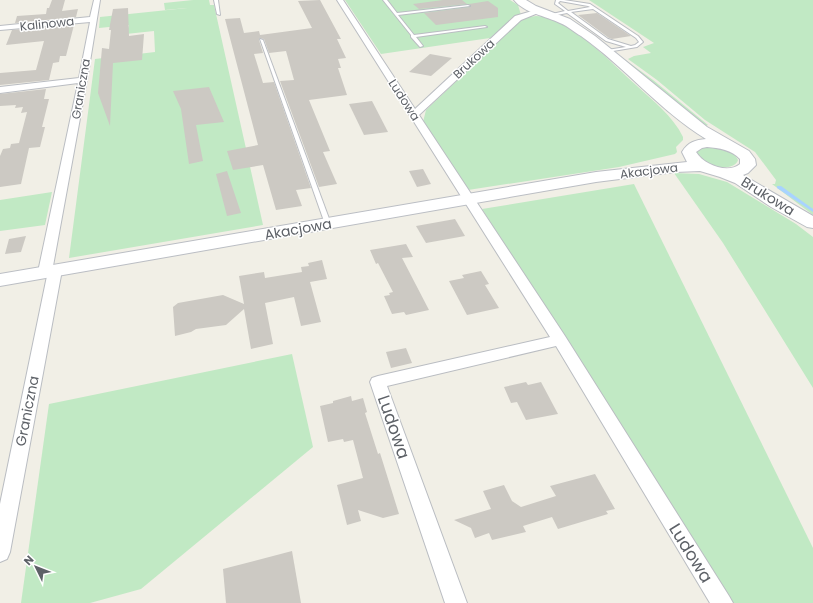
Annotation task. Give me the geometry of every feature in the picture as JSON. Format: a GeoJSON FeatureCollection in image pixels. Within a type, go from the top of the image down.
{"type":"FeatureCollection","features":[{"type":"Feature","properties":{"kind":"street","name":"Graniczna"},"geometry":{"type":"LineString","coordinates":[[0,552],[97,0]]}},
{"type":"Feature","properties":{"kind":"street","name":"Ludowa"},"geometry":{"type":"LineString","coordinates":[[340,0],[560,340],[722,603]]}},
{"type":"Feature","properties":{"kind":"street"},"geometry":{"type":"LineString","coordinates":[[518,0],[539,11],[566,21],[608,51],[658,95],[702,130],[746,156],[749,162],[746,167],[737,171],[723,172]]}},
{"type":"Feature","properties":{"kind":"street","name":"Brukowa"},"geometry":{"type":"LineString","coordinates":[[414,115],[519,18],[539,11]]}},
{"type":"Feature","properties":{"kind":"street","name":"Kalinowa"},"geometry":{"type":"LineString","coordinates":[[0,28],[93,19]]}},
{"type":"Feature","properties":{"kind":"street"},"geometry":{"type":"LineString","coordinates":[[0,90],[83,80]]}},
{"type":"Feature","properties":{"kind":"street"},"geometry":{"type":"LineString","coordinates":[[658,95],[695,139],[696,156]]}},
{"type":"Feature","properties":{"kind":"street","name":"Akacjowa"},"geometry":{"type":"LineString","coordinates":[[0,280],[596,177],[675,167],[696,156],[714,143],[729,146]]}},
{"type":"Feature","properties":{"kind":"street","name":"Brukowa"},"geometry":{"type":"LineString","coordinates":[[696,156],[723,172],[740,179],[812,223]]}},
{"type":"Feature","properties":{"kind":"street","name":"Brukowa"},"geometry":{"type":"LineString","coordinates":[[746,167],[795,206],[812,223]]}},
{"type":"Feature","properties":{"kind":"street","name":"Ludowa"},"geometry":{"type":"LineString","coordinates":[[456,603],[378,382],[560,340]]}},
{"type":"Feature","properties":{"kind":"lane"},"geometry":{"type":"LineString","coordinates":[[216,0],[219,14]]}},
{"type":"Feature","properties":{"kind":"lane"},"geometry":{"type":"LineString","coordinates":[[384,0],[421,46]]}},
{"type":"Feature","properties":{"kind":"lane"},"geometry":{"type":"LineString","coordinates":[[608,51],[631,47],[640,44],[641,42],[639,39],[594,8],[587,5],[558,0],[556,3],[557,4],[607,40],[631,47]]}},
{"type":"Feature","properties":{"kind":"lane"},"geometry":{"type":"LineString","coordinates":[[395,14],[468,6]]}},
{"type":"Feature","properties":{"kind":"lane"},"geometry":{"type":"LineString","coordinates":[[553,15],[594,8]]}},
{"type":"Feature","properties":{"kind":"lane"},"geometry":{"type":"LineString","coordinates":[[412,36],[485,27]]}},
{"type":"Feature","properties":{"kind":"lane"},"geometry":{"type":"LineString","coordinates":[[261,40],[328,224]]}},
{"type":"Feature","properties":{"kind":"green space"},"geometry":{"type":"Polygon","coordinates":[[[209,0],[210,5],[214,5],[263,225],[69,258],[95,59],[155,52],[154,31],[126,34],[129,25],[99,28],[100,17],[187,8],[165,10],[164,3],[209,0]]]}},
{"type":"Feature","properties":{"kind":"green space"},"geometry":{"type":"Polygon","coordinates":[[[345,0],[510,0],[518,5],[521,15],[514,17],[490,38],[381,54],[345,0]]]}},
{"type":"Feature","properties":{"kind":"green space"},"geometry":{"type":"Polygon","coordinates":[[[589,0],[813,0],[813,215],[772,184],[775,184],[776,180],[755,152],[705,120],[657,80],[628,59],[634,56],[651,53],[643,47],[654,43],[589,0]]]}},
{"type":"Feature","properties":{"kind":"green space"},"geometry":{"type":"Polygon","coordinates":[[[536,16],[554,20],[580,36],[600,51],[662,109],[674,122],[683,137],[683,140],[676,147],[677,152],[675,154],[619,167],[468,190],[423,122],[426,110],[523,18],[536,16]]]}},
{"type":"Feature","properties":{"kind":"green space"},"geometry":{"type":"Polygon","coordinates":[[[620,56],[653,80],[708,125],[703,127],[620,56]]]}},
{"type":"Feature","properties":{"kind":"green space"},"geometry":{"type":"Polygon","coordinates":[[[707,146],[729,151],[736,156],[738,160],[730,167],[716,167],[709,165],[695,155],[697,149],[707,146]]]}},
{"type":"Feature","properties":{"kind":"green space"},"geometry":{"type":"Polygon","coordinates":[[[674,173],[699,174],[727,182],[796,224],[813,237],[813,388],[723,243],[674,173]]]}},
{"type":"Feature","properties":{"kind":"green space"},"geometry":{"type":"Polygon","coordinates":[[[634,184],[813,548],[813,603],[732,603],[482,209],[634,184]]]}},
{"type":"Feature","properties":{"kind":"green space"},"geometry":{"type":"Polygon","coordinates":[[[52,192],[45,225],[0,231],[0,200],[52,192]]]}},
{"type":"Feature","properties":{"kind":"green space"},"geometry":{"type":"Polygon","coordinates":[[[292,354],[313,447],[141,589],[90,603],[21,603],[49,404],[292,354]]]}},
{"type":"Feature","properties":{"kind":"building"},"geometry":{"type":"Polygon","coordinates":[[[52,0],[65,0],[62,11],[78,9],[76,17],[15,23],[17,16],[46,14],[47,8],[49,8],[52,0]]]}},
{"type":"Feature","properties":{"kind":"building"},"geometry":{"type":"Polygon","coordinates":[[[320,0],[341,39],[337,39],[346,58],[338,59],[341,68],[338,68],[347,95],[309,100],[330,151],[323,152],[337,184],[319,187],[280,81],[294,80],[286,51],[269,53],[264,39],[259,38],[263,53],[254,54],[263,83],[274,82],[311,188],[296,190],[302,206],[276,210],[263,165],[233,170],[227,151],[258,145],[225,19],[240,18],[244,33],[259,31],[260,35],[312,28],[298,1],[320,0]]]}},
{"type":"Feature","properties":{"kind":"building"},"geometry":{"type":"Polygon","coordinates":[[[443,0],[462,0],[467,4],[419,9],[413,4],[443,0]]]}},
{"type":"Feature","properties":{"kind":"building"},"geometry":{"type":"Polygon","coordinates":[[[488,1],[498,8],[498,17],[436,25],[424,13],[470,7],[471,6],[469,4],[488,1]]]}},
{"type":"Feature","properties":{"kind":"building"},"geometry":{"type":"Polygon","coordinates":[[[128,8],[129,36],[144,34],[142,60],[113,63],[110,126],[98,93],[102,48],[109,49],[111,30],[109,30],[113,9],[128,8]]]}},
{"type":"Feature","properties":{"kind":"building"},"geometry":{"type":"Polygon","coordinates":[[[597,13],[631,36],[612,39],[609,38],[578,15],[597,13]]]}},
{"type":"Feature","properties":{"kind":"building"},"geometry":{"type":"Polygon","coordinates":[[[74,25],[66,56],[60,56],[59,62],[53,63],[49,80],[0,85],[0,73],[36,70],[44,41],[6,45],[12,30],[74,25]]]}},
{"type":"Feature","properties":{"kind":"building"},"geometry":{"type":"Polygon","coordinates":[[[430,54],[452,58],[431,76],[409,72],[430,54]]]}},
{"type":"Feature","properties":{"kind":"building"},"geometry":{"type":"Polygon","coordinates":[[[209,87],[224,122],[196,125],[203,161],[189,164],[181,109],[173,91],[209,87]]]}},
{"type":"Feature","properties":{"kind":"building"},"geometry":{"type":"Polygon","coordinates":[[[46,89],[44,99],[49,99],[42,127],[45,127],[40,147],[29,148],[21,184],[0,187],[0,156],[3,149],[10,148],[11,144],[19,143],[27,112],[21,113],[23,107],[15,108],[16,105],[0,106],[0,94],[46,89]]]}},
{"type":"Feature","properties":{"kind":"building"},"geometry":{"type":"Polygon","coordinates":[[[372,101],[388,132],[364,135],[349,104],[372,101]]]}},
{"type":"Feature","properties":{"kind":"building"},"geometry":{"type":"Polygon","coordinates":[[[423,169],[431,184],[417,187],[409,171],[423,169]]]}},
{"type":"Feature","properties":{"kind":"building"},"geometry":{"type":"Polygon","coordinates":[[[227,171],[241,213],[227,216],[216,174],[227,171]]]}},
{"type":"Feature","properties":{"kind":"building"},"geometry":{"type":"Polygon","coordinates":[[[455,219],[465,236],[426,243],[416,226],[455,219]]]}},
{"type":"Feature","properties":{"kind":"building"},"geometry":{"type":"Polygon","coordinates":[[[26,236],[21,252],[5,254],[9,239],[26,236]]]}},
{"type":"Feature","properties":{"kind":"building"},"geometry":{"type":"Polygon","coordinates":[[[406,244],[413,257],[402,258],[429,310],[406,315],[404,312],[392,314],[384,296],[390,295],[389,293],[393,292],[378,263],[376,264],[370,250],[406,244]]]}},
{"type":"Feature","properties":{"kind":"building"},"geometry":{"type":"Polygon","coordinates":[[[322,260],[327,279],[310,282],[321,322],[301,326],[294,297],[265,303],[273,344],[251,349],[244,309],[226,325],[196,329],[191,332],[175,336],[173,307],[178,303],[223,295],[244,304],[239,276],[264,272],[265,278],[302,272],[301,267],[309,266],[308,263],[322,260]]]}},
{"type":"Feature","properties":{"kind":"building"},"geometry":{"type":"Polygon","coordinates":[[[481,271],[489,284],[485,285],[499,308],[467,315],[449,281],[464,278],[462,275],[481,271]]]}},
{"type":"Feature","properties":{"kind":"building"},"geometry":{"type":"Polygon","coordinates":[[[406,348],[412,363],[391,368],[386,352],[406,348]]]}},
{"type":"Feature","properties":{"kind":"building"},"geometry":{"type":"Polygon","coordinates":[[[526,382],[528,385],[541,382],[558,414],[526,420],[517,402],[511,403],[504,387],[526,382]]]}},
{"type":"Feature","properties":{"kind":"building"},"geometry":{"type":"Polygon","coordinates":[[[351,396],[352,401],[363,398],[367,412],[365,413],[378,454],[380,453],[399,514],[383,518],[358,510],[361,521],[347,525],[337,485],[363,478],[353,440],[344,442],[343,439],[328,442],[320,406],[351,396]]]}},
{"type":"Feature","properties":{"kind":"building"},"geometry":{"type":"Polygon","coordinates":[[[595,474],[615,509],[606,511],[608,514],[558,529],[552,517],[523,526],[526,532],[492,540],[489,533],[475,538],[471,528],[454,520],[491,509],[483,491],[504,485],[512,501],[521,507],[556,496],[550,486],[595,474]]]}},
{"type":"Feature","properties":{"kind":"building"},"geometry":{"type":"Polygon","coordinates":[[[292,551],[301,603],[226,603],[223,569],[292,551]]]}},
{"type":"Feature","properties":{"kind":"waterway"},"geometry":{"type":"LineString","coordinates":[[779,187],[813,211]]}}]}
